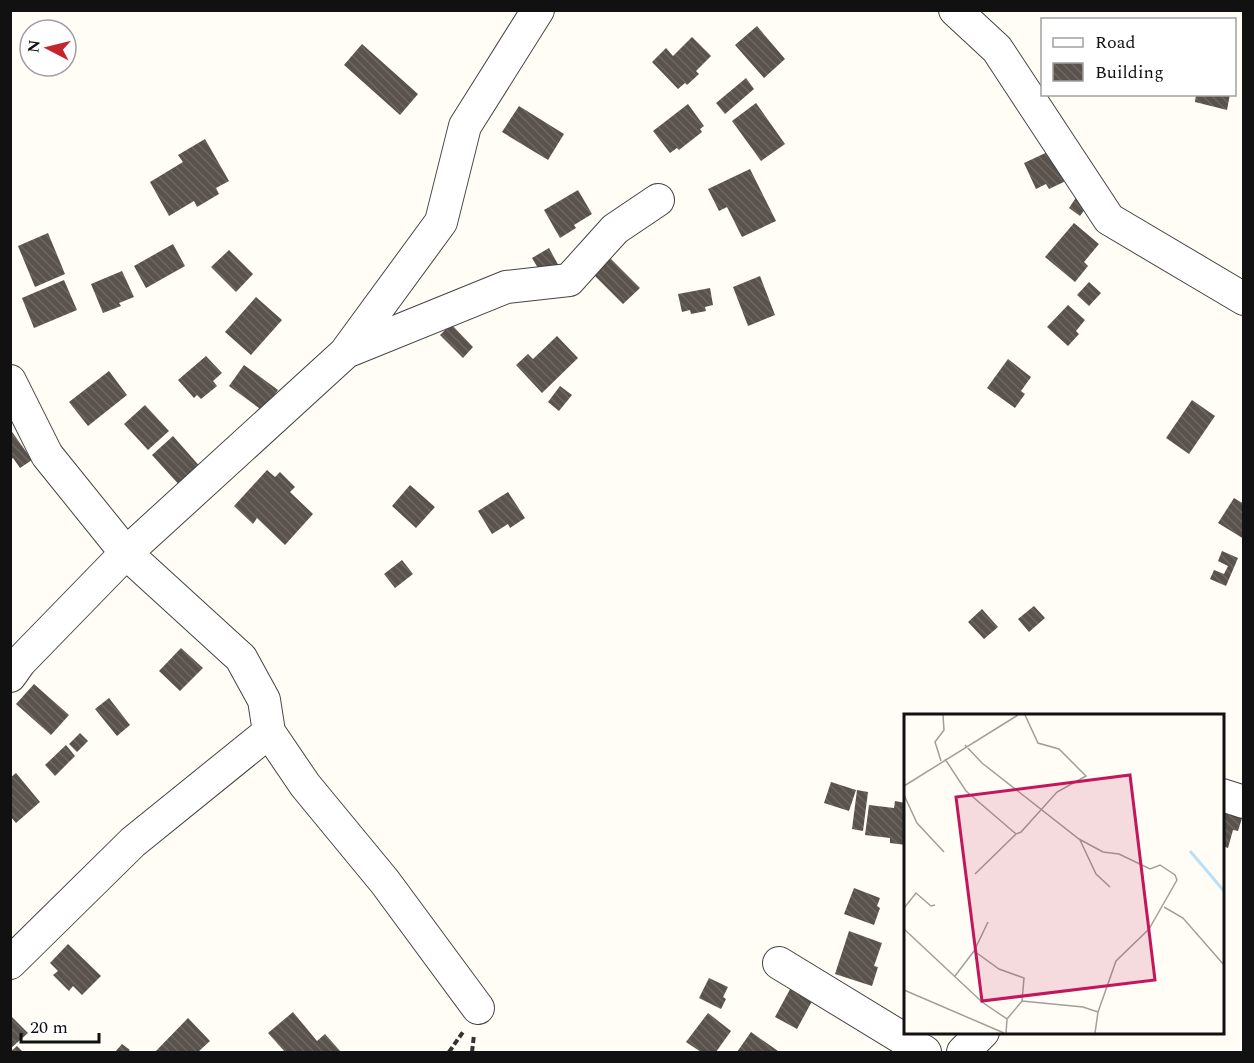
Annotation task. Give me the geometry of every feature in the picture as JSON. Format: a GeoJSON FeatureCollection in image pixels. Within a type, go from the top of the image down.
{"type":"FeatureCollection","features":[{"type":"Feature","properties":{"kind":"street"},"geometry":{"type":"LineString","coordinates":[[10,676],[20,662],[126,552],[345,353],[441,222],[465,126],[538,10]]}},
{"type":"Feature","properties":{"kind":"street"},"geometry":{"type":"LineString","coordinates":[[955,10],[997,49],[1109,219],[1244,299]]}},
{"type":"Feature","properties":{"kind":"street"},"geometry":{"type":"LineString","coordinates":[[345,353],[506,287],[569,279],[615,229],[658,200]]}},
{"type":"Feature","properties":{"kind":"street"},"geometry":{"type":"LineString","coordinates":[[10,381],[46,455],[126,552],[241,658],[264,700],[269,732],[305,785],[385,882],[478,1008]]}},
{"type":"Feature","properties":{"kind":"street"},"geometry":{"type":"LineString","coordinates":[[10,963],[133,842],[269,732]]}},
{"type":"Feature","properties":{"kind":"street"},"geometry":{"type":"LineString","coordinates":[[1224,796],[1244,802]]}},
{"type":"Feature","properties":{"kind":"street"},"geometry":{"type":"LineString","coordinates":[[779,963],[925,1053]]}},
{"type":"Feature","properties":{"kind":"street"},"geometry":{"type":"LineString","coordinates":[[963,1053],[982,1033]]}},
{"type":"Feature","properties":{"kind":"building"},"geometry":{"type":"Polygon","coordinates":[[[757,26],[785,59],[764,78],[735,45],[757,26]]]}},
{"type":"Feature","properties":{"kind":"building"},"geometry":{"type":"Polygon","coordinates":[[[692,37],[711,56],[696,71],[699,74],[687,85],[685,83],[678,89],[652,62],[666,48],[673,56],[692,37]]]}},
{"type":"Feature","properties":{"kind":"building"},"geometry":{"type":"Polygon","coordinates":[[[362,44],[418,94],[400,115],[344,65],[362,44]]]}},
{"type":"Feature","properties":{"kind":"building"},"geometry":{"type":"Polygon","coordinates":[[[746,78],[754,89],[725,114],[716,103],[746,78]]]}},
{"type":"Feature","properties":{"kind":"building"},"geometry":{"type":"Polygon","coordinates":[[[1196,96],[1230,96],[1227,110],[1195,102],[1196,96]]]}},
{"type":"Feature","properties":{"kind":"building"},"geometry":{"type":"Polygon","coordinates":[[[756,103],[785,144],[761,161],[732,121],[756,103]]]}},
{"type":"Feature","properties":{"kind":"building"},"geometry":{"type":"Polygon","coordinates":[[[688,104],[704,126],[700,129],[702,132],[679,150],[677,148],[670,153],[653,131],[688,104]]]}},
{"type":"Feature","properties":{"kind":"building"},"geometry":{"type":"Polygon","coordinates":[[[519,106],[564,134],[548,160],[502,132],[519,106]]]}},
{"type":"Feature","properties":{"kind":"building"},"geometry":{"type":"Polygon","coordinates":[[[205,139],[229,181],[216,188],[219,194],[197,207],[194,201],[169,216],[150,182],[183,162],[178,155],[205,139]]]}},
{"type":"Feature","properties":{"kind":"building"},"geometry":{"type":"Polygon","coordinates":[[[1054,149],[1068,180],[1049,189],[1046,184],[1036,189],[1024,163],[1054,149]]]}},
{"type":"Feature","properties":{"kind":"building"},"geometry":{"type":"Polygon","coordinates":[[[750,169],[776,221],[742,237],[727,207],[719,211],[708,189],[750,169]]]}},
{"type":"Feature","properties":{"kind":"building"},"geometry":{"type":"Polygon","coordinates":[[[578,190],[592,214],[574,225],[576,228],[560,238],[544,210],[578,190]]]}},
{"type":"Feature","properties":{"kind":"building"},"geometry":{"type":"Polygon","coordinates":[[[1077,196],[1088,205],[1080,216],[1069,208],[1077,196]]]}},
{"type":"Feature","properties":{"kind":"building"},"geometry":{"type":"Polygon","coordinates":[[[1074,223],[1099,244],[1084,262],[1088,266],[1075,282],[1045,257],[1074,223]]]}},
{"type":"Feature","properties":{"kind":"building"},"geometry":{"type":"Polygon","coordinates":[[[48,233],[65,274],[35,287],[18,246],[48,233]]]}},
{"type":"Feature","properties":{"kind":"building"},"geometry":{"type":"Polygon","coordinates":[[[173,244],[185,266],[146,288],[134,266],[173,244]]]}},
{"type":"Feature","properties":{"kind":"building"},"geometry":{"type":"Polygon","coordinates":[[[549,248],[561,270],[545,280],[532,258],[549,248]]]}},
{"type":"Feature","properties":{"kind":"building"},"geometry":{"type":"Polygon","coordinates":[[[229,250],[253,274],[236,292],[211,267],[229,250]]]}},
{"type":"Feature","properties":{"kind":"building"},"geometry":{"type":"Polygon","coordinates":[[[607,255],[640,288],[623,304],[591,272],[607,255]]]}},
{"type":"Feature","properties":{"kind":"building"},"geometry":{"type":"Polygon","coordinates":[[[122,271],[134,297],[119,303],[121,306],[103,313],[91,284],[122,271]]]}},
{"type":"Feature","properties":{"kind":"building"},"geometry":{"type":"Polygon","coordinates":[[[760,276],[775,315],[748,326],[733,287],[760,276]]]}},
{"type":"Feature","properties":{"kind":"building"},"geometry":{"type":"Polygon","coordinates":[[[64,280],[77,310],[34,328],[22,298],[64,280]]]}},
{"type":"Feature","properties":{"kind":"building"},"geometry":{"type":"Polygon","coordinates":[[[1089,282],[1101,293],[1089,306],[1077,295],[1089,282]]]}},
{"type":"Feature","properties":{"kind":"building"},"geometry":{"type":"Polygon","coordinates":[[[710,288],[713,305],[705,307],[706,311],[691,314],[690,310],[682,312],[678,294],[710,288]]]}},
{"type":"Feature","properties":{"kind":"building"},"geometry":{"type":"Polygon","coordinates":[[[256,297],[282,320],[251,355],[225,332],[256,297]]]}},
{"type":"Feature","properties":{"kind":"building"},"geometry":{"type":"Polygon","coordinates":[[[1068,305],[1085,320],[1076,331],[1079,334],[1068,346],[1047,327],[1068,305]]]}},
{"type":"Feature","properties":{"kind":"building"},"geometry":{"type":"Polygon","coordinates":[[[451,324],[473,347],[463,358],[440,335],[451,324]]]}},
{"type":"Feature","properties":{"kind":"building"},"geometry":{"type":"Polygon","coordinates":[[[557,336],[578,358],[542,393],[516,365],[528,354],[533,359],[557,336]]]}},
{"type":"Feature","properties":{"kind":"building"},"geometry":{"type":"Polygon","coordinates":[[[206,356],[222,373],[213,381],[217,386],[201,399],[197,395],[194,398],[178,380],[206,356]]]}},
{"type":"Feature","properties":{"kind":"building"},"geometry":{"type":"Polygon","coordinates":[[[1008,359],[1031,377],[1021,391],[1025,394],[1015,408],[987,388],[1008,359]]]}},
{"type":"Feature","properties":{"kind":"building"},"geometry":{"type":"Polygon","coordinates":[[[244,365],[278,390],[263,411],[229,386],[244,365]]]}},
{"type":"Feature","properties":{"kind":"building"},"geometry":{"type":"Polygon","coordinates":[[[109,371],[127,395],[88,426],[69,402],[109,371]]]}},
{"type":"Feature","properties":{"kind":"building"},"geometry":{"type":"Polygon","coordinates":[[[560,386],[572,395],[559,411],[548,402],[560,386]]]}},
{"type":"Feature","properties":{"kind":"building"},"geometry":{"type":"Polygon","coordinates":[[[1192,400],[1215,416],[1189,454],[1166,438],[1192,400]]]}},
{"type":"Feature","properties":{"kind":"building"},"geometry":{"type":"Polygon","coordinates":[[[145,405],[169,431],[148,450],[124,424],[145,405]]]}},
{"type":"Feature","properties":{"kind":"building"},"geometry":{"type":"Polygon","coordinates":[[[10,429],[32,460],[20,468],[13,458],[10,460],[10,429]]]}},
{"type":"Feature","properties":{"kind":"building"},"geometry":{"type":"Polygon","coordinates":[[[173,436],[203,470],[182,488],[152,455],[173,436]]]}},
{"type":"Feature","properties":{"kind":"building"},"geometry":{"type":"Polygon","coordinates":[[[267,470],[275,477],[280,472],[295,487],[290,492],[313,514],[285,545],[257,518],[253,524],[234,506],[267,470]]]}},
{"type":"Feature","properties":{"kind":"building"},"geometry":{"type":"Polygon","coordinates":[[[410,485],[435,507],[416,528],[392,506],[410,485]]]}},
{"type":"Feature","properties":{"kind":"building"},"geometry":{"type":"Polygon","coordinates":[[[508,492],[525,518],[510,528],[508,524],[492,534],[478,511],[508,492]]]}},
{"type":"Feature","properties":{"kind":"building"},"geometry":{"type":"Polygon","coordinates":[[[1234,498],[1244,504],[1244,539],[1218,523],[1234,498]]]}},
{"type":"Feature","properties":{"kind":"building"},"geometry":{"type":"Polygon","coordinates":[[[1222,551],[1238,558],[1226,586],[1210,579],[1214,570],[1224,574],[1228,566],[1218,561],[1222,551]]]}},
{"type":"Feature","properties":{"kind":"building"},"geometry":{"type":"Polygon","coordinates":[[[402,560],[413,574],[395,588],[384,574],[402,560]]]}},
{"type":"Feature","properties":{"kind":"building"},"geometry":{"type":"Polygon","coordinates":[[[1034,606],[1045,618],[1029,632],[1018,619],[1034,606]]]}},
{"type":"Feature","properties":{"kind":"building"},"geometry":{"type":"Polygon","coordinates":[[[982,609],[998,627],[984,639],[968,622],[982,609]]]}},
{"type":"Feature","properties":{"kind":"building"},"geometry":{"type":"Polygon","coordinates":[[[181,648],[203,668],[180,691],[159,671],[181,648]]]}},
{"type":"Feature","properties":{"kind":"building"},"geometry":{"type":"Polygon","coordinates":[[[34,684],[69,715],[51,735],[16,704],[34,684]]]}},
{"type":"Feature","properties":{"kind":"building"},"geometry":{"type":"Polygon","coordinates":[[[109,698],[130,725],[117,736],[95,709],[109,698]]]}},
{"type":"Feature","properties":{"kind":"building"},"geometry":{"type":"Polygon","coordinates":[[[80,733],[88,741],[77,752],[69,744],[80,733]]]}},
{"type":"Feature","properties":{"kind":"building"},"geometry":{"type":"Polygon","coordinates":[[[66,745],[75,756],[55,776],[45,765],[66,745]]]}},
{"type":"Feature","properties":{"kind":"building"},"geometry":{"type":"Polygon","coordinates":[[[16,773],[40,802],[16,823],[10,816],[10,778],[16,773]]]}},
{"type":"Feature","properties":{"kind":"building"},"geometry":{"type":"Polygon","coordinates":[[[831,782],[856,790],[849,811],[824,803],[831,782]]]}},
{"type":"Feature","properties":{"kind":"building"},"geometry":{"type":"Polygon","coordinates":[[[857,790],[868,792],[863,831],[852,829],[857,790]]]}},
{"type":"Feature","properties":{"kind":"building"},"geometry":{"type":"Polygon","coordinates":[[[895,801],[904,803],[904,845],[890,843],[890,838],[865,835],[869,805],[894,808],[895,801]]]}},
{"type":"Feature","properties":{"kind":"building"},"geometry":{"type":"Polygon","coordinates":[[[1224,812],[1242,818],[1238,831],[1233,830],[1228,848],[1224,847],[1224,812]]]}},
{"type":"Feature","properties":{"kind":"building"},"geometry":{"type":"Polygon","coordinates":[[[854,888],[880,898],[877,906],[880,908],[874,925],[844,914],[854,888]]]}},
{"type":"Feature","properties":{"kind":"building"},"geometry":{"type":"Polygon","coordinates":[[[849,931],[882,943],[874,966],[878,967],[872,986],[835,974],[849,931]]]}},
{"type":"Feature","properties":{"kind":"building"},"geometry":{"type":"Polygon","coordinates":[[[68,944],[101,976],[82,995],[73,986],[69,991],[53,975],[58,971],[50,963],[68,944]]]}},
{"type":"Feature","properties":{"kind":"building"},"geometry":{"type":"Polygon","coordinates":[[[709,978],[728,987],[721,1009],[699,998],[709,978]]]}},
{"type":"Feature","properties":{"kind":"building"},"geometry":{"type":"Polygon","coordinates":[[[795,980],[817,992],[797,1029],[775,1017],[795,980]]]}},
{"type":"Feature","properties":{"kind":"building"},"geometry":{"type":"Polygon","coordinates":[[[293,1012],[317,1041],[325,1034],[341,1052],[285,1052],[268,1033],[293,1012]]]}},
{"type":"Feature","properties":{"kind":"building"},"geometry":{"type":"Polygon","coordinates":[[[708,1013],[731,1031],[716,1052],[701,1052],[686,1042],[708,1013]]]}},
{"type":"Feature","properties":{"kind":"building"},"geometry":{"type":"Polygon","coordinates":[[[10,1015],[28,1033],[10,1049],[10,1015]]]}},
{"type":"Feature","properties":{"kind":"building"},"geometry":{"type":"Polygon","coordinates":[[[188,1018],[210,1041],[198,1052],[155,1052],[188,1018]]]}},
{"type":"Feature","properties":{"kind":"building"},"geometry":{"type":"Polygon","coordinates":[[[751,1032],[778,1051],[737,1052],[751,1032]]]}},
{"type":"Feature","properties":{"kind":"building"},"geometry":{"type":"Polygon","coordinates":[[[122,1044],[130,1050],[115,1052],[122,1044]]]}},
{"type":"Feature","properties":{"kind":"building"},"geometry":{"type":"Polygon","coordinates":[[[17,1046],[23,1052],[10,1052],[17,1046]]]}}]}
